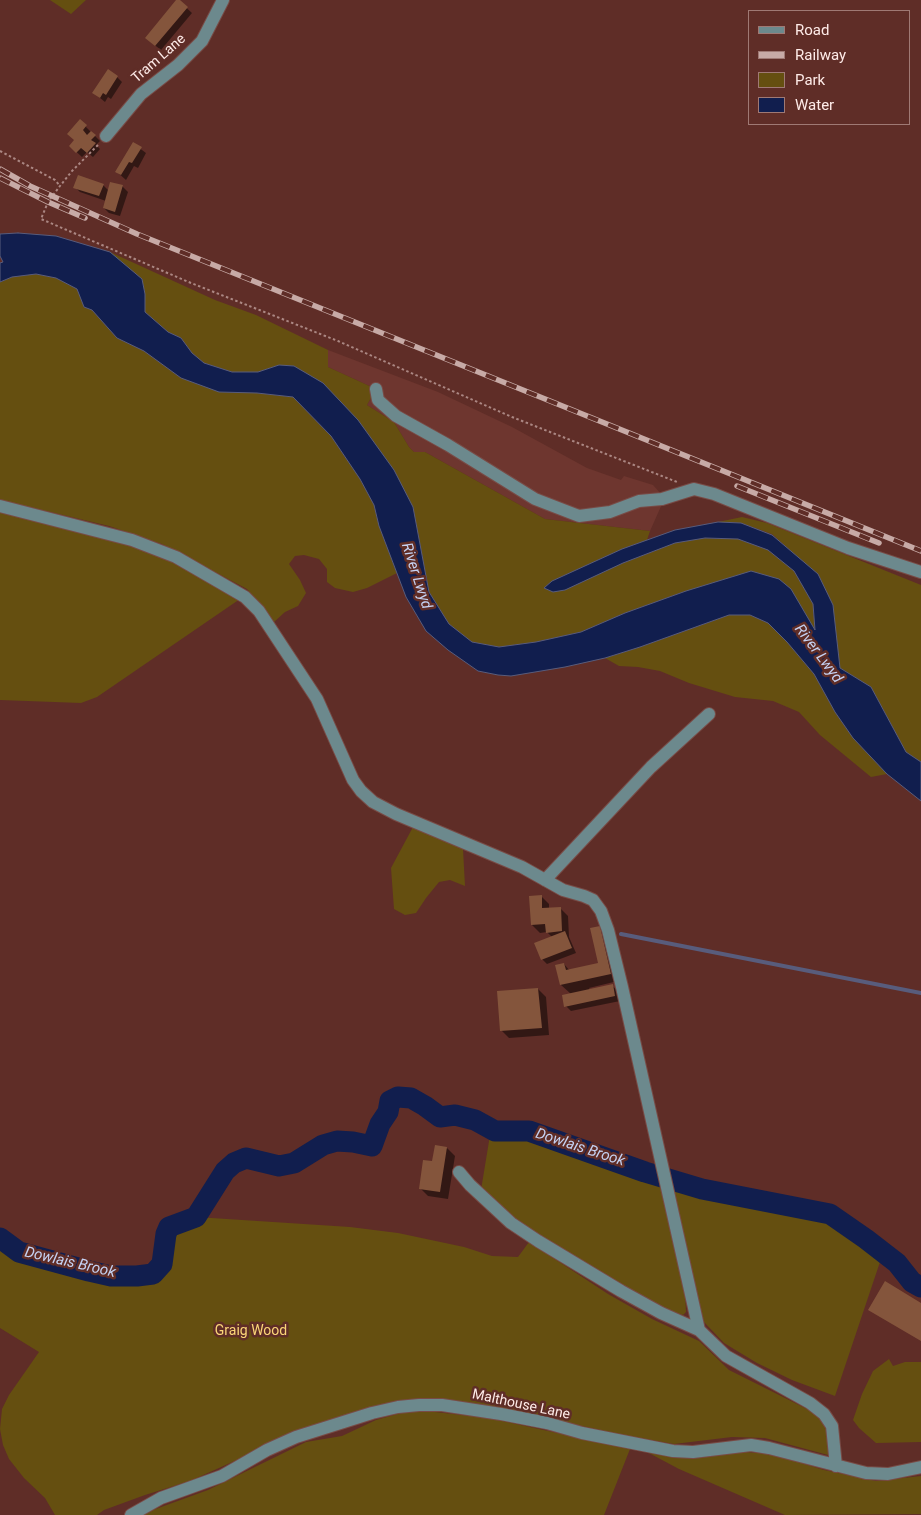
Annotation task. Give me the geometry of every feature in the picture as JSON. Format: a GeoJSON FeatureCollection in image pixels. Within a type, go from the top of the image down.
{"type":"FeatureCollection","features":[{"type":"Feature","properties":{"kind":"street","name":"Tram Lane"},"geometry":{"type":"LineString","coordinates":[[106,136],[140,94],[178,65],[202,41],[223,0]]}},
{"type":"Feature","properties":{"kind":"street"},"geometry":{"type":"LineString","coordinates":[[376,389],[378,400],[396,416],[448,444],[535,499],[579,516],[610,512],[639,501],[662,499],[694,489],[714,494],[848,548],[921,572]]}},
{"type":"Feature","properties":{"kind":"street"},"geometry":{"type":"LineString","coordinates":[[0,506],[132,540],[176,557],[245,597],[259,611],[317,699],[353,780],[373,802],[396,814],[522,867],[563,890],[593,900],[601,911],[608,930],[699,1330]]}},
{"type":"Feature","properties":{"kind":"street"},"geometry":{"type":"LineString","coordinates":[[545,880],[651,766],[710,714]]}},
{"type":"Feature","properties":{"kind":"street"},"geometry":{"type":"LineString","coordinates":[[459,1172],[470,1185],[512,1222],[538,1241],[621,1291],[661,1313],[699,1330],[726,1356],[810,1403],[824,1414],[832,1426],[836,1466]]}},
{"type":"Feature","properties":{"kind":"street","name":"Malthouse Lane"},"geometry":{"type":"LineString","coordinates":[[130,1515],[160,1498],[222,1476],[267,1450],[296,1437],[372,1413],[419,1405],[442,1405],[501,1414],[547,1423],[582,1433],[673,1451],[693,1452],[751,1445],[866,1473],[888,1474],[921,1467]]}},
{"type":"Feature","properties":{"kind":"path"},"geometry":{"type":"LineString","coordinates":[[106,136],[60,186],[41,219],[191,283],[338,341],[512,418],[658,473],[694,489]]}},
{"type":"Feature","properties":{"kind":"path"},"geometry":{"type":"LineString","coordinates":[[0,151],[55,180],[60,186]]}},
{"type":"Feature","properties":{"kind":"shaded area"},"geometry":{"type":"Polygon","coordinates":[[[328,350],[438,392],[512,427],[587,468],[621,480],[624,476],[653,485],[662,495],[662,504],[650,531],[545,519],[425,452],[414,452],[394,422],[367,405],[376,389],[328,367],[328,350]]]}},
{"type":"Feature","properties":{"kind":"green space"},"geometry":{"type":"Polygon","coordinates":[[[50,0],[86,0],[71,14],[50,0]]]}},
{"type":"Feature","properties":{"kind":"green space"},"geometry":{"type":"Polygon","coordinates":[[[110,252],[215,300],[256,315],[328,350],[328,367],[376,389],[367,405],[394,422],[414,452],[425,452],[545,519],[650,531],[647,540],[622,549],[552,581],[544,588],[623,563],[675,543],[705,538],[738,539],[768,550],[794,571],[813,604],[815,632],[686,591],[625,613],[581,632],[536,642],[499,647],[472,642],[449,624],[429,592],[413,507],[279,365],[258,372],[232,372],[204,363],[192,353],[181,338],[168,332],[145,312],[145,294],[110,252]]]}},
{"type":"Feature","properties":{"kind":"green space"},"geometry":{"type":"Polygon","coordinates":[[[36,274],[56,278],[77,289],[84,307],[92,310],[117,338],[144,351],[181,378],[257,393],[293,397],[331,436],[360,479],[374,505],[379,526],[397,573],[367,588],[353,592],[335,588],[327,582],[327,569],[319,559],[304,555],[295,556],[289,564],[306,593],[298,606],[285,612],[274,622],[247,589],[162,544],[109,526],[0,500],[0,282],[12,277],[36,274]]]}},
{"type":"Feature","properties":{"kind":"green space"},"geometry":{"type":"Polygon","coordinates":[[[0,511],[149,551],[200,575],[240,599],[97,697],[81,703],[0,700],[0,511]]]}},
{"type":"Feature","properties":{"kind":"green space"},"geometry":{"type":"Polygon","coordinates":[[[742,517],[767,523],[921,585],[921,762],[906,752],[871,687],[840,668],[836,637],[791,551],[772,534],[741,523],[718,522],[742,517]]]}},
{"type":"Feature","properties":{"kind":"green space"},"geometry":{"type":"Polygon","coordinates":[[[729,615],[750,615],[768,623],[787,642],[814,674],[835,712],[853,738],[887,774],[871,777],[820,735],[799,712],[773,701],[735,697],[689,683],[660,671],[619,666],[605,658],[729,615]]]}},
{"type":"Feature","properties":{"kind":"green space"},"geometry":{"type":"Polygon","coordinates":[[[413,827],[463,849],[465,886],[450,880],[439,882],[416,913],[405,915],[394,909],[391,868],[413,827]]]}},
{"type":"Feature","properties":{"kind":"green space"},"geometry":{"type":"Polygon","coordinates":[[[491,1129],[495,1131],[529,1131],[660,1176],[685,1292],[686,1312],[683,1315],[669,1311],[617,1284],[518,1222],[481,1190],[491,1129]]]}},
{"type":"Feature","properties":{"kind":"green space"},"geometry":{"type":"Polygon","coordinates":[[[669,1179],[702,1189],[830,1214],[883,1253],[835,1396],[792,1380],[757,1363],[724,1343],[704,1322],[669,1179]]]}},
{"type":"Feature","properties":{"kind":"green space","name":"Graig Wood"},"geometry":{"type":"Polygon","coordinates":[[[196,1217],[350,1227],[398,1233],[464,1247],[492,1256],[518,1257],[529,1242],[608,1294],[652,1319],[699,1341],[729,1370],[815,1413],[827,1430],[830,1443],[828,1455],[765,1438],[732,1437],[674,1444],[468,1403],[318,1424],[273,1440],[239,1459],[190,1481],[145,1495],[104,1510],[97,1515],[55,1515],[45,1498],[24,1478],[9,1459],[3,1445],[0,1429],[2,1409],[9,1395],[39,1352],[0,1328],[0,1238],[19,1252],[111,1276],[137,1276],[153,1274],[162,1264],[166,1234],[169,1227],[196,1217]]]}},
{"type":"Feature","properties":{"kind":"green space"},"geometry":{"type":"Polygon","coordinates":[[[889,1359],[893,1366],[905,1362],[921,1362],[921,1442],[876,1443],[853,1420],[873,1371],[889,1359]]]}},
{"type":"Feature","properties":{"kind":"green space"},"geometry":{"type":"Polygon","coordinates":[[[426,1411],[489,1418],[630,1449],[604,1515],[144,1515],[208,1490],[306,1442],[342,1436],[376,1420],[401,1413],[426,1411]]]}},
{"type":"Feature","properties":{"kind":"green space"},"geometry":{"type":"Polygon","coordinates":[[[647,1452],[698,1458],[744,1452],[772,1454],[824,1470],[876,1481],[921,1476],[921,1514],[785,1515],[679,1469],[647,1452]]]}},
{"type":"Feature","properties":{"kind":"water","name":"River Lwyd"},"geometry":{"type":"Polygon","coordinates":[[[18,233],[56,236],[110,252],[142,279],[145,294],[145,312],[168,332],[181,338],[192,353],[204,363],[232,372],[258,372],[279,365],[294,366],[323,383],[358,420],[394,470],[413,507],[429,592],[449,624],[472,642],[499,647],[536,642],[581,632],[625,613],[686,591],[751,571],[779,579],[791,589],[815,630],[813,604],[794,571],[768,550],[738,539],[705,538],[675,543],[623,563],[565,590],[553,592],[544,588],[552,581],[622,549],[675,530],[718,522],[741,523],[772,535],[818,574],[833,605],[840,668],[871,687],[906,752],[921,762],[921,801],[887,774],[853,738],[835,712],[814,674],[787,642],[768,623],[750,615],[729,615],[640,647],[605,658],[565,667],[511,676],[478,671],[448,650],[426,631],[406,597],[379,526],[374,505],[360,479],[331,436],[293,397],[257,393],[219,392],[181,378],[144,351],[117,338],[92,310],[84,307],[77,289],[56,278],[36,274],[12,277],[0,282],[0,263],[3,262],[0,256],[0,234],[18,233]]]}},
{"type":"Feature","properties":{"kind":"building"},"geometry":{"type":"Polygon","coordinates":[[[176,0],[180,0],[188,7],[155,46],[145,38],[176,0]]]}},
{"type":"Feature","properties":{"kind":"building"},"geometry":{"type":"Polygon","coordinates":[[[108,69],[118,76],[106,95],[103,93],[100,98],[92,93],[108,69]]]}},
{"type":"Feature","properties":{"kind":"building"},"geometry":{"type":"Polygon","coordinates":[[[80,119],[87,125],[83,130],[87,135],[91,131],[96,135],[91,140],[96,143],[87,153],[81,148],[76,153],[69,146],[74,140],[67,134],[80,119]]]}},
{"type":"Feature","properties":{"kind":"building"},"geometry":{"type":"Polygon","coordinates":[[[133,142],[142,147],[132,163],[129,162],[121,175],[115,172],[133,142]]]}},
{"type":"Feature","properties":{"kind":"building"},"geometry":{"type":"Polygon","coordinates":[[[78,175],[104,184],[99,196],[73,188],[78,175]]]}},
{"type":"Feature","properties":{"kind":"building"},"geometry":{"type":"Polygon","coordinates":[[[110,182],[123,185],[115,212],[103,208],[110,182]]]}},
{"type":"Feature","properties":{"kind":"building"},"geometry":{"type":"Polygon","coordinates":[[[542,895],[542,908],[561,907],[562,931],[546,933],[545,924],[531,925],[529,896],[542,895]]]}},
{"type":"Feature","properties":{"kind":"building"},"geometry":{"type":"Polygon","coordinates":[[[600,926],[611,974],[560,985],[555,965],[564,963],[566,970],[598,963],[590,928],[600,926]]]}},
{"type":"Feature","properties":{"kind":"building"},"geometry":{"type":"Polygon","coordinates":[[[565,931],[572,948],[541,960],[534,943],[565,931]]]}},
{"type":"Feature","properties":{"kind":"building"},"geometry":{"type":"Polygon","coordinates":[[[613,984],[615,996],[564,1007],[562,995],[613,984]]]}},
{"type":"Feature","properties":{"kind":"building"},"geometry":{"type":"Polygon","coordinates":[[[538,988],[542,1028],[500,1031],[497,991],[538,988]]]}},
{"type":"Feature","properties":{"kind":"building"},"geometry":{"type":"Polygon","coordinates":[[[435,1145],[447,1147],[440,1192],[419,1189],[423,1160],[432,1161],[435,1145]]]}},
{"type":"Feature","properties":{"kind":"building"},"geometry":{"type":"Polygon","coordinates":[[[885,1281],[921,1303],[921,1341],[868,1310],[885,1281]]]}},
{"type":"Feature","properties":{"kind":"waterway"},"geometry":{"type":"LineString","coordinates":[[621,934],[921,993]]}},
{"type":"Feature","properties":{"kind":"waterway","name":"Dowlais Brook"},"geometry":{"type":"LineString","coordinates":[[0,1238],[19,1252],[89,1271],[111,1276],[153,1274],[162,1264],[166,1234],[169,1227],[196,1217],[225,1171],[234,1163],[246,1158],[279,1166],[294,1163],[323,1145],[337,1141],[372,1146],[380,1124],[388,1112],[390,1101],[398,1097],[411,1098],[440,1117],[455,1115],[475,1120],[495,1131],[529,1131],[645,1172],[702,1189],[830,1214],[897,1263],[912,1282],[921,1287]]}},
{"type":"Feature","properties":{"kind":"railway"},"geometry":{"type":"LineString","coordinates":[[0,169],[30,186],[137,234],[921,551]]}},
{"type":"Feature","properties":{"kind":"railway"},"geometry":{"type":"LineString","coordinates":[[0,178],[85,218]]}},
{"type":"Feature","properties":{"kind":"railway"},"geometry":{"type":"LineString","coordinates":[[737,486],[879,543]]}}]}
